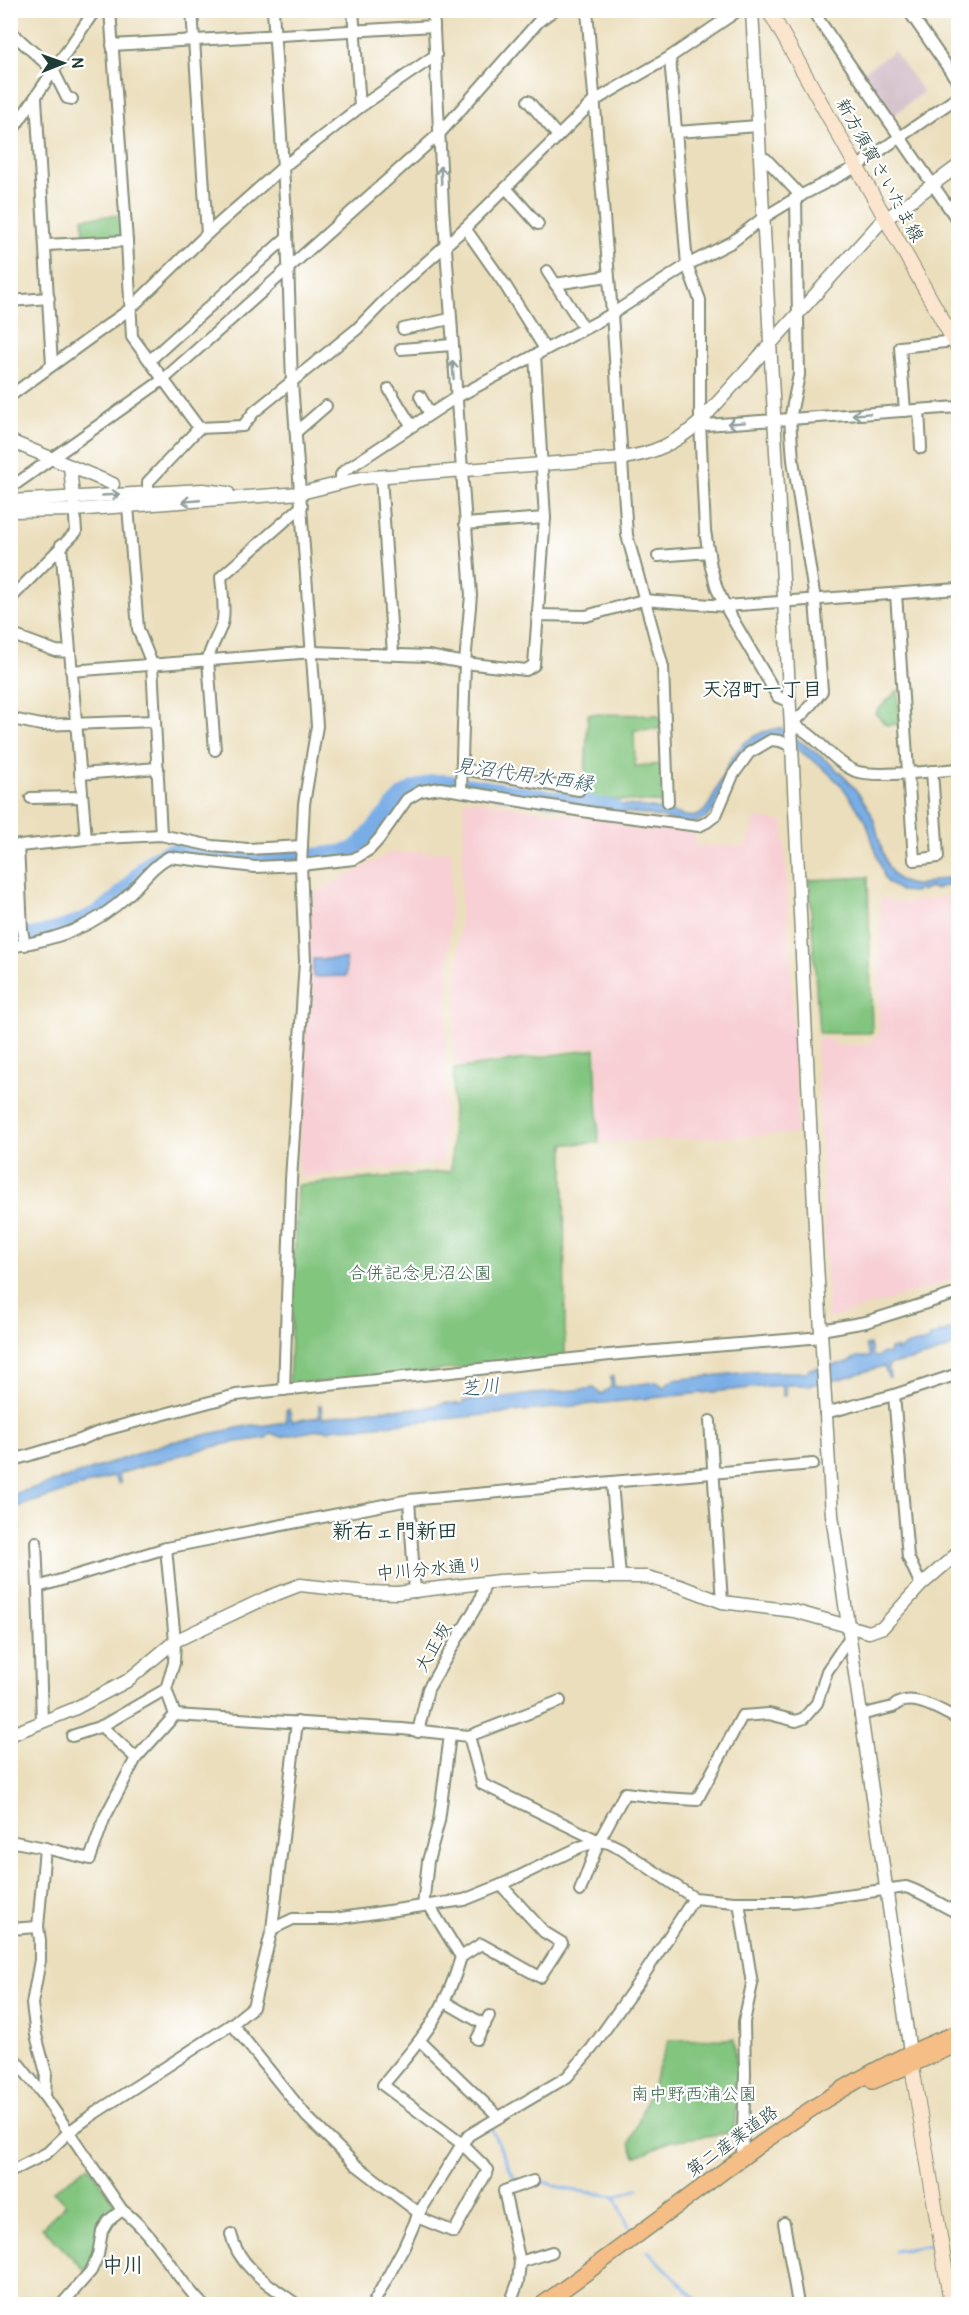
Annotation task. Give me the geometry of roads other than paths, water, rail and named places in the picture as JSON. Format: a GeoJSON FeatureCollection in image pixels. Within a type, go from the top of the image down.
{"type":"FeatureCollection","features":[{"type":"Feature","properties":{"kind":"main road","name":"新方須賀さいたま線"},"geometry":{"type":"LineString","coordinates":[[767,10],[887,217],[956,345]]}},
{"type":"Feature","properties":{"kind":"main road","name":"第二産業道路"},"geometry":{"type":"LineString","coordinates":[[559,2304],[797,2129],[911,2058],[958,2032]]}},
{"type":"Feature","properties":{"kind":"main road","name":"第二産業道路"},"geometry":{"type":"LineString","coordinates":[[543,2304],[742,2157],[829,2096],[911,2058],[958,2044]]}},
{"type":"Feature","properties":{"kind":"main road"},"geometry":{"type":"LineString","coordinates":[[911,2058],[951,2304]]}},
{"type":"Feature","properties":{"kind":"street"},"geometry":{"type":"LineString","coordinates":[[10,134],[95,10]]}},
{"type":"Feature","properties":{"kind":"street"},"geometry":{"type":"LineString","coordinates":[[110,10],[132,337],[199,428]]}},
{"type":"Feature","properties":{"kind":"street"},"geometry":{"type":"LineString","coordinates":[[192,10],[207,234]]}},
{"type":"Feature","properties":{"kind":"street"},"geometry":{"type":"LineString","coordinates":[[273,10],[287,237],[292,381],[317,726],[304,804],[301,865],[305,961],[291,1180],[284,1390]]}},
{"type":"Feature","properties":{"kind":"street"},"geometry":{"type":"LineString","coordinates":[[353,10],[360,107]]}},
{"type":"Feature","properties":{"kind":"street"},"geometry":{"type":"LineString","coordinates":[[433,10],[445,246],[471,595],[465,663],[461,791]]}},
{"type":"Feature","properties":{"kind":"street"},"geometry":{"type":"LineString","coordinates":[[13,486],[164,379],[440,133],[539,21],[554,10]]}},
{"type":"Feature","properties":{"kind":"street"},"geometry":{"type":"LineString","coordinates":[[587,10],[612,314],[627,535],[663,667],[668,802]]}},
{"type":"Feature","properties":{"kind":"street"},"geometry":{"type":"LineString","coordinates":[[148,493],[148,482],[199,428],[243,426],[254,412],[357,328],[393,292],[465,228],[594,101],[670,57],[739,10]]}},
{"type":"Feature","properties":{"kind":"street"},"geometry":{"type":"LineString","coordinates":[[752,10],[790,701],[813,1202],[832,1515],[911,2058]]}},
{"type":"Feature","properties":{"kind":"street"},"geometry":{"type":"LineString","coordinates":[[812,10],[958,221]]}},
{"type":"Feature","properties":{"kind":"street"},"geometry":{"type":"LineString","coordinates":[[908,10],[958,82]]}},
{"type":"Feature","properties":{"kind":"street"},"geometry":{"type":"LineString","coordinates":[[112,45],[434,26]]}},
{"type":"Feature","properties":{"kind":"street"},"geometry":{"type":"LineString","coordinates":[[10,31],[53,70],[67,98],[72,99]]}},
{"type":"Feature","properties":{"kind":"street"},"geometry":{"type":"LineString","coordinates":[[10,396],[130,309],[207,234],[282,167],[360,107],[436,55]]}},
{"type":"Feature","properties":{"kind":"street"},"geometry":{"type":"LineString","coordinates":[[670,57],[687,265],[700,300],[700,422],[705,531],[717,589],[725,606],[778,697],[790,701]]}},
{"type":"Feature","properties":{"kind":"street"},"geometry":{"type":"LineString","coordinates":[[341,483],[341,475],[344,471],[411,425],[455,398],[612,314],[687,265],[732,242],[763,218],[858,166],[958,97]]}},
{"type":"Feature","properties":{"kind":"street"},"geometry":{"type":"LineString","coordinates":[[36,98],[52,365]]}},
{"type":"Feature","properties":{"kind":"street"},"geometry":{"type":"LineString","coordinates":[[528,101],[558,136]]}},
{"type":"Feature","properties":{"kind":"street"},"geometry":{"type":"LineString","coordinates":[[677,132],[758,126]]}},
{"type":"Feature","properties":{"kind":"street"},"geometry":{"type":"LineString","coordinates":[[760,158],[766,159],[798,197],[799,375],[790,419],[793,460],[815,600],[822,691],[791,726]]}},
{"type":"Feature","properties":{"kind":"street"},"geometry":{"type":"LineString","coordinates":[[215,750],[208,660],[222,622],[224,605],[221,577],[302,500],[341,483],[361,478],[622,458],[662,448],[687,434],[700,422],[798,311],[887,217],[958,166]]}},
{"type":"Feature","properties":{"kind":"street"},"geometry":{"type":"LineString","coordinates":[[506,188],[538,224]]}},
{"type":"Feature","properties":{"kind":"street"},"geometry":{"type":"LineString","coordinates":[[71,670],[313,652],[428,656],[526,670],[534,666],[545,518],[541,464],[540,352],[505,285],[465,228]]}},
{"type":"Feature","properties":{"kind":"street"},"geometry":{"type":"LineString","coordinates":[[150,360],[287,237]]}},
{"type":"Feature","properties":{"kind":"street"},"geometry":{"type":"LineString","coordinates":[[46,245],[127,241]]}},
{"type":"Feature","properties":{"kind":"street"},"geometry":{"type":"LineString","coordinates":[[547,272],[584,328]]}},
{"type":"Feature","properties":{"kind":"street"},"geometry":{"type":"LineString","coordinates":[[555,284],[608,276]]}},
{"type":"Feature","properties":{"kind":"street"},"geometry":{"type":"LineString","coordinates":[[10,301],[49,298]]}},
{"type":"Feature","properties":{"kind":"street"},"geometry":{"type":"LineString","coordinates":[[403,329],[450,319]]}},
{"type":"Feature","properties":{"kind":"street"},"geometry":{"type":"LineString","coordinates":[[402,349],[452,345]]}},
{"type":"Feature","properties":{"kind":"street"},"geometry":{"type":"LineString","coordinates":[[905,411],[900,347],[956,345]]}},
{"type":"Feature","properties":{"kind":"street"},"geometry":{"type":"LineString","coordinates":[[389,389],[411,425]]}},
{"type":"Feature","properties":{"kind":"street"},"geometry":{"type":"LineString","coordinates":[[420,396],[430,414]]}},
{"type":"Feature","properties":{"kind":"street"},"geometry":{"type":"LineString","coordinates":[[296,432],[326,406]]}},
{"type":"Feature","properties":{"kind":"street"},"geometry":{"type":"LineString","coordinates":[[700,422],[706,425],[958,408]]}},
{"type":"Feature","properties":{"kind":"street"},"geometry":{"type":"LineString","coordinates":[[919,410],[921,448]]}},
{"type":"Feature","properties":{"kind":"street"},"geometry":{"type":"LineString","coordinates":[[10,441],[113,484]]}},
{"type":"Feature","properties":{"kind":"street"},"geometry":{"type":"LineString","coordinates":[[10,599],[76,532],[70,466]]}},
{"type":"Feature","properties":{"kind":"street"},"geometry":{"type":"LineString","coordinates":[[381,476],[393,654]]}},
{"type":"Feature","properties":{"kind":"street"},"geometry":{"type":"LineString","coordinates":[[10,511],[148,493],[202,489],[250,497],[302,500]]}},
{"type":"Feature","properties":{"kind":"street"},"geometry":{"type":"LineString","coordinates":[[10,501],[128,506],[250,497]]}},
{"type":"Feature","properties":{"kind":"street"},"geometry":{"type":"LineString","coordinates":[[128,506],[138,628],[152,664],[161,835]]}},
{"type":"Feature","properties":{"kind":"street"},"geometry":{"type":"LineString","coordinates":[[465,524],[545,518]]}},
{"type":"Feature","properties":{"kind":"street"},"geometry":{"type":"LineString","coordinates":[[61,545],[86,839]]}},
{"type":"Feature","properties":{"kind":"street"},"geometry":{"type":"LineString","coordinates":[[658,556],[709,552]]}},
{"type":"Feature","properties":{"kind":"street"},"geometry":{"type":"LineString","coordinates":[[537,615],[586,616],[643,600],[725,606],[958,589]]}},
{"type":"Feature","properties":{"kind":"street"},"geometry":{"type":"LineString","coordinates":[[896,594],[914,860],[938,857],[932,771]]}},
{"type":"Feature","properties":{"kind":"street"},"geometry":{"type":"LineString","coordinates":[[10,634],[56,651],[70,652]]}},
{"type":"Feature","properties":{"kind":"street"},"geometry":{"type":"LineString","coordinates":[[17,720],[41,725],[155,721]]}},
{"type":"Feature","properties":{"kind":"street"},"geometry":{"type":"LineString","coordinates":[[791,726],[802,728],[825,749],[855,771],[867,773],[958,769]]}},
{"type":"Feature","properties":{"kind":"street"},"geometry":{"type":"LineString","coordinates":[[10,947],[76,932],[107,913],[129,894],[158,863],[169,857],[236,866],[301,865],[354,859],[374,844],[407,799],[421,791],[440,788],[595,813],[699,826],[716,815],[733,775],[748,753],[771,740],[780,741],[792,748]]}},
{"type":"Feature","properties":{"kind":"street"},"geometry":{"type":"LineString","coordinates":[[80,774],[158,768]]}},
{"type":"Feature","properties":{"kind":"street"},"geometry":{"type":"LineString","coordinates":[[463,770],[579,790]]}},
{"type":"Feature","properties":{"kind":"street"},"geometry":{"type":"LineString","coordinates":[[31,798],[82,796]]}},
{"type":"Feature","properties":{"kind":"street"},"geometry":{"type":"LineString","coordinates":[[25,945],[14,846],[161,835],[224,847],[248,849],[302,846]]}},
{"type":"Feature","properties":{"kind":"street"},"geometry":{"type":"LineString","coordinates":[[10,1461],[80,1440],[101,1431],[236,1395],[619,1354],[822,1337],[958,1293]]}},
{"type":"Feature","properties":{"kind":"street"},"geometry":{"type":"LineString","coordinates":[[825,1408],[894,1395],[958,1374]]}},
{"type":"Feature","properties":{"kind":"street"},"geometry":{"type":"LineString","coordinates":[[894,1395],[908,1557],[921,1585],[958,1553]]}},
{"type":"Feature","properties":{"kind":"street"},"geometry":{"type":"LineString","coordinates":[[710,1421],[722,1602]]}},
{"type":"Feature","properties":{"kind":"street"},"geometry":{"type":"LineString","coordinates":[[38,1587],[166,1548],[409,1500],[813,1464]]}},
{"type":"Feature","properties":{"kind":"street"},"geometry":{"type":"LineString","coordinates":[[612,1482],[620,1577]]}},
{"type":"Feature","properties":{"kind":"street"},"geometry":{"type":"LineString","coordinates":[[409,1500],[415,1592]]}},
{"type":"Feature","properties":{"kind":"street"},"geometry":{"type":"LineString","coordinates":[[36,1542],[42,1722]]}},
{"type":"Feature","properties":{"kind":"street"},"geometry":{"type":"LineString","coordinates":[[166,1548],[175,1641],[174,1663],[166,1689],[175,1715]]}},
{"type":"Feature","properties":{"kind":"street","name":"中川分水通り"},"geometry":{"type":"LineString","coordinates":[[10,1735],[127,1681],[175,1641],[266,1598],[300,1586],[367,1592],[415,1592],[485,1583],[647,1577],[722,1602],[794,1611],[849,1632],[869,1632],[883,1627],[921,1585]]}},
{"type":"Feature","properties":{"kind":"street","name":"大正坂"},"geometry":{"type":"LineString","coordinates":[[418,1732],[428,1689],[480,1600],[485,1583]]}},
{"type":"Feature","properties":{"kind":"street"},"geometry":{"type":"LineString","coordinates":[[580,1891],[598,1841],[625,1793],[697,1800],[742,1716],[769,1714],[796,1721],[804,1718],[817,1704],[827,1671],[849,1632]]}},
{"type":"Feature","properties":{"kind":"street"},"geometry":{"type":"LineString","coordinates":[[72,1736],[101,1726],[166,1689]]}},
{"type":"Feature","properties":{"kind":"street"},"geometry":{"type":"LineString","coordinates":[[860,1715],[892,1707],[896,1703],[916,1700],[958,1719]]}},
{"type":"Feature","properties":{"kind":"street"},"geometry":{"type":"LineString","coordinates":[[175,1715],[402,1729],[470,1736],[560,1701]]}},
{"type":"Feature","properties":{"kind":"street"},"geometry":{"type":"LineString","coordinates":[[10,1840],[90,1859],[104,1818],[136,1758],[175,1715]]}},
{"type":"Feature","properties":{"kind":"street"},"geometry":{"type":"LineString","coordinates":[[10,2172],[47,2153],[70,2131],[232,2024],[253,2007],[272,1929],[286,1796],[297,1722]]}},
{"type":"Feature","properties":{"kind":"street"},"geometry":{"type":"LineString","coordinates":[[101,1726],[136,1758]]}},
{"type":"Feature","properties":{"kind":"street"},"geometry":{"type":"LineString","coordinates":[[450,1735],[439,1821],[428,1861],[426,1905],[461,1957]]}},
{"type":"Feature","properties":{"kind":"street"},"geometry":{"type":"LineString","coordinates":[[470,1736],[482,1784],[598,1841],[621,1849],[694,1898],[739,1902],[793,1902],[906,1887],[921,1892],[940,1905],[958,1913]]}},
{"type":"Feature","properties":{"kind":"street"},"geometry":{"type":"LineString","coordinates":[[272,1929],[293,1919],[334,1919],[464,1900],[501,1886],[571,1851],[598,1841]]}},
{"type":"Feature","properties":{"kind":"street"},"geometry":{"type":"LineString","coordinates":[[45,1848],[38,1927],[40,1960],[32,2004],[36,2034],[46,2073],[45,2097]]}},
{"type":"Feature","properties":{"kind":"street"},"geometry":{"type":"LineString","coordinates":[[232,2024],[307,2117],[355,2164],[418,2215],[454,2232],[488,2170],[462,2144],[383,2085],[436,2019],[453,1985],[461,1957],[481,1944],[540,1977],[562,1943],[544,1932],[501,1886]]}},
{"type":"Feature","properties":{"kind":"street"},"geometry":{"type":"LineString","coordinates":[[373,2304],[404,2247],[418,2215],[462,2144],[470,2135],[567,2077],[592,2048],[644,1976],[694,1898]]}},
{"type":"Feature","properties":{"kind":"street"},"geometry":{"type":"LineString","coordinates":[[739,1902],[752,1984],[744,2022],[742,2157]]}},
{"type":"Feature","properties":{"kind":"street"},"geometry":{"type":"LineString","coordinates":[[10,1929],[38,1927]]}},
{"type":"Feature","properties":{"kind":"street"},"geometry":{"type":"LineString","coordinates":[[445,2002],[487,2021],[477,2039]]}},
{"type":"Feature","properties":{"kind":"street"},"geometry":{"type":"LineString","coordinates":[[420,2041],[500,2118]]}},
{"type":"Feature","properties":{"kind":"street"},"geometry":{"type":"LineString","coordinates":[[10,2053],[70,2131],[122,2210],[135,2219],[166,2262],[202,2304]]}},
{"type":"Feature","properties":{"kind":"street"},"geometry":{"type":"LineString","coordinates":[[510,2304],[518,2282],[520,2262],[504,2191],[533,2181]]}},
{"type":"Feature","properties":{"kind":"street"},"geometry":{"type":"LineString","coordinates":[[62,2304],[91,2271],[98,2255],[102,2231],[108,2222],[122,2210]]}},
{"type":"Feature","properties":{"kind":"street"},"geometry":{"type":"LineString","coordinates":[[784,2223],[798,2304]]}},
{"type":"Feature","properties":{"kind":"street"},"geometry":{"type":"LineString","coordinates":[[231,2234],[233,2244],[251,2271],[296,2304]]}},
{"type":"Feature","properties":{"kind":"street"},"geometry":{"type":"LineString","coordinates":[[520,2262],[552,2252]]}},
{"type":"Feature","properties":{"kind":"water"},"geometry":{"type":"Polygon","coordinates":[[[780,728],[806,745],[842,774],[862,797],[874,821],[885,858],[896,878],[918,885],[958,875],[958,882],[934,889],[930,887],[921,891],[919,889],[915,892],[901,891],[889,884],[885,879],[866,821],[842,786],[821,766],[777,735],[751,746],[713,811],[705,819],[689,824],[644,814],[591,809],[592,803],[623,805],[696,816],[705,810],[712,800],[732,757],[744,744],[759,734],[780,728]]]}},
{"type":"Feature","properties":{"kind":"water"},"geometry":{"type":"Polygon","coordinates":[[[313,959],[346,959],[346,976],[313,977],[313,959]]]}},
{"type":"Feature","properties":{"kind":"water"},"geometry":{"type":"Polygon","coordinates":[[[958,1327],[958,1345],[928,1356],[888,1365],[890,1377],[884,1366],[809,1385],[785,1385],[785,1396],[783,1396],[781,1385],[365,1427],[335,1428],[328,1431],[324,1429],[280,1437],[271,1433],[266,1438],[191,1452],[118,1474],[121,1483],[119,1484],[114,1476],[11,1509],[11,1495],[167,1443],[252,1425],[286,1422],[286,1410],[289,1409],[292,1421],[319,1417],[319,1405],[321,1405],[322,1418],[370,1410],[423,1408],[444,1403],[463,1404],[463,1401],[595,1388],[601,1394],[611,1387],[611,1376],[613,1376],[614,1387],[657,1382],[664,1387],[673,1380],[749,1372],[807,1372],[809,1369],[846,1363],[857,1357],[870,1357],[866,1345],[870,1344],[873,1356],[877,1357],[883,1353],[889,1354],[890,1349],[896,1348],[897,1352],[907,1346],[929,1341],[930,1337],[958,1327]]]}},
{"type":"Feature","properties":{"kind":"waterway","name":"見沼代用水西縁"},"geometry":{"type":"LineString","coordinates":[[10,939],[54,931],[81,921],[118,897],[149,863],[174,851],[244,861],[269,861],[352,850],[362,842],[402,796],[413,789],[434,782],[614,808]]}},
{"type":"Feature","properties":{"kind":"waterway"},"geometry":{"type":"LineString","coordinates":[[491,2128],[517,2184]]}},
{"type":"Feature","properties":{"kind":"waterway"},"geometry":{"type":"LineString","coordinates":[[537,2180],[570,2190],[615,2196],[630,2230]]}},
{"type":"Feature","properties":{"kind":"waterway"},"geometry":{"type":"LineString","coordinates":[[615,2196],[638,2189]]}},
{"type":"Feature","properties":{"kind":"waterway"},"geometry":{"type":"LineString","coordinates":[[951,2234],[958,2235]]}},
{"type":"Feature","properties":{"kind":"waterway"},"geometry":{"type":"LineString","coordinates":[[895,2251],[931,2245]]}},
{"type":"Feature","properties":{"kind":"waterway"},"geometry":{"type":"LineString","coordinates":[[648,2251],[697,2300]]}},
{"type":"Feature","properties":{"kind":"district","name":"天沼町一丁目"},"geometry":{"type":"Point","coordinates":[762,689]}},
{"type":"Feature","properties":{"kind":"district","name":"新右ェ門新田"},"geometry":{"type":"Point","coordinates":[395,1531]}},
{"type":"Feature","properties":{"kind":"district","name":"中川"},"geometry":{"type":"Point","coordinates":[123,2265]}},
{"type":"Feature","properties":{"kind":"park label","name":"合併記念見沼公園"},"geometry":{"type":"Point","coordinates":[420,1273]}},
{"type":"Feature","properties":{"kind":"park label","name":"南中野西浦公園"},"geometry":{"type":"Point","coordinates":[694,2094]}},
{"type":"Feature","properties":{"kind":"water label","name":"芝川"},"geometry":{"type":"Point","coordinates":[480,1387]}}]}
